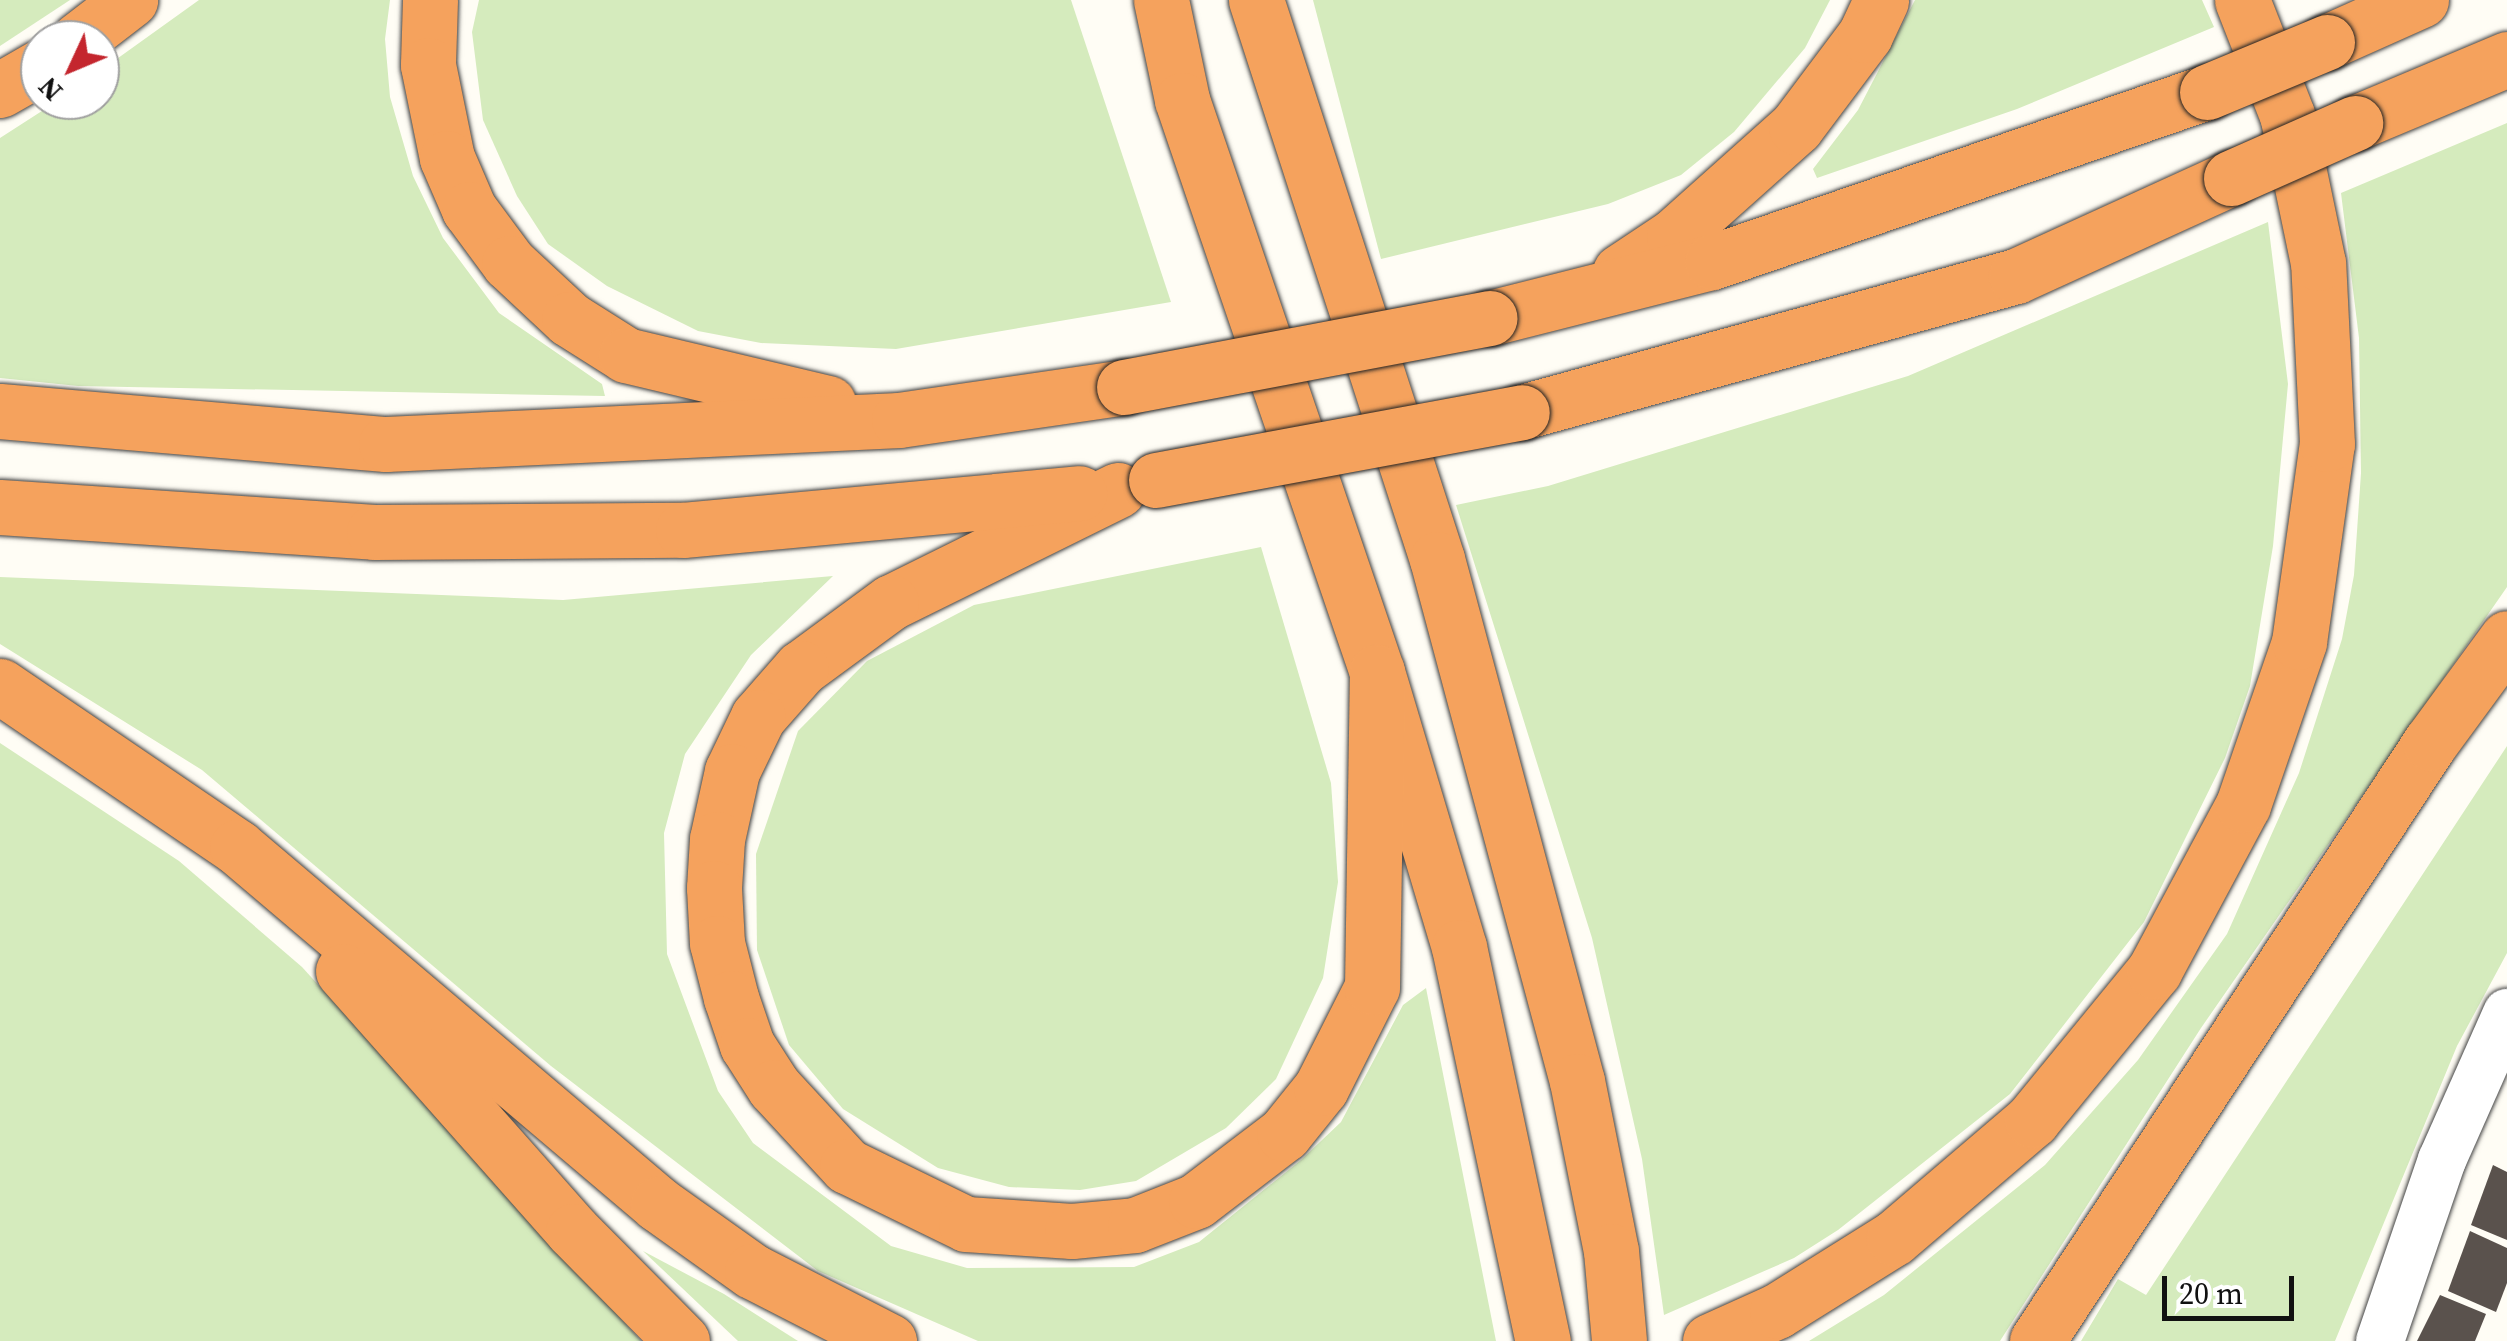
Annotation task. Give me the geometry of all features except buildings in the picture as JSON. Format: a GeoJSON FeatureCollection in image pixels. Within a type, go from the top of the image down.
{"type":"FeatureCollection","features":[{"type":"Feature","properties":{"kind":"highway"},"geometry":{"type":"LineString","coordinates":[[104,20],[130,0]]}},
{"type":"Feature","properties":{"kind":"highway"},"geometry":{"type":"LineString","coordinates":[[430,0],[428,65],[454,175],[469,209],[510,263],[569,319],[626,355],[899,420]]}},
{"type":"Feature","properties":{"kind":"highway"},"geometry":{"type":"LineString","coordinates":[[1130,0],[1182,100]]}},
{"type":"Feature","properties":{"kind":"highway"},"geometry":{"type":"LineString","coordinates":[[1162,0],[1182,100],[1377,672],[1459,948],[1543,1341]]}},
{"type":"Feature","properties":{"kind":"highway"},"geometry":{"type":"LineString","coordinates":[[1256,0],[1452,616],[1576,1081],[1610,1250],[1619,1341]]}},
{"type":"Feature","properties":{"kind":"highway"},"geometry":{"type":"LineString","coordinates":[[1580,298],[1674,236],[1754,170],[1838,74],[1881,0]]}},
{"type":"Feature","properties":{"kind":"highway"},"geometry":{"type":"LineString","coordinates":[[1710,1341],[1777,1311],[1894,1238],[1962,1185],[2097,1048],[2200,892],[2274,723],[2316,556],[2327,444],[2326,357],[2318,264],[2287,115],[2242,0]]}},
{"type":"Feature","properties":{"kind":"highway"},"geometry":{"type":"LineString","coordinates":[[0,411],[386,444],[899,420],[1124,387],[1490,318],[1712,262],[2207,92],[2421,0]]}},
{"type":"Feature","properties":{"kind":"highway"},"geometry":{"type":"LineString","coordinates":[[0,507],[374,532],[683,530],[1137,485],[1522,412],[2016,276],[2507,59]]}},
{"type":"Feature","properties":{"kind":"highway"},"geometry":{"type":"LineString","coordinates":[[1137,485],[890,602],[801,668],[758,717],[732,771],[716,840],[714,888],[717,944],[731,998],[747,1044],[774,1087],[848,1166],[966,1224],[1072,1231],[1135,1225],[1196,1200],[1284,1134],[1321,1088],[1372,987],[1377,672]]}},
{"type":"Feature","properties":{"kind":"highway"},"geometry":{"type":"LineString","coordinates":[[2037,1341],[2430,743],[2507,638]]}},
{"type":"Feature","properties":{"kind":"highway"},"geometry":{"type":"LineString","coordinates":[[0,686],[237,847],[658,1204],[752,1270],[889,1341]]}},
{"type":"Feature","properties":{"kind":"highway"},"geometry":{"type":"LineString","coordinates":[[237,847],[464,1111],[682,1341]]}},
{"type":"Feature","properties":{"kind":"street"},"geometry":{"type":"LineString","coordinates":[[2380,1341],[2442,1160],[2507,1013]]}},
{"type":"Feature","properties":{"kind":"green space"},"geometry":{"type":"Polygon","coordinates":[[[0,0],[70,0],[40,20],[20,20],[20,33],[0,46],[0,0]]]}},
{"type":"Feature","properties":{"kind":"green space"},"geometry":{"type":"Polygon","coordinates":[[[199,0],[390,0],[385,39],[390,97],[413,176],[443,238],[499,313],[602,384],[605,396],[78,386],[0,378],[0,138],[28,120],[120,120],[120,57],[199,0]]]}},
{"type":"Feature","properties":{"kind":"green space"},"geometry":{"type":"Polygon","coordinates":[[[479,0],[1071,0],[1171,302],[896,349],[761,343],[698,331],[607,286],[548,244],[517,196],[483,120],[472,32],[479,0]]]}},
{"type":"Feature","properties":{"kind":"green space"},"geometry":{"type":"Polygon","coordinates":[[[1313,0],[1830,0],[1805,48],[1734,132],[1681,175],[1608,204],[1381,259],[1313,0]]]}},
{"type":"Feature","properties":{"kind":"green space"},"geometry":{"type":"Polygon","coordinates":[[[1915,0],[2202,0],[2214,27],[2017,109],[1817,178],[1813,169],[1858,110],[1915,0]]]}},
{"type":"Feature","properties":{"kind":"green space"},"geometry":{"type":"Polygon","coordinates":[[[2507,123],[2507,587],[2201,1028],[2000,1341],[1809,1341],[1884,1295],[2045,1165],[2138,1060],[2227,934],[2299,773],[2342,639],[2354,575],[2361,473],[2359,338],[2341,193],[2507,123]]]}},
{"type":"Feature","properties":{"kind":"green space"},"geometry":{"type":"Polygon","coordinates":[[[2268,222],[2288,384],[2273,546],[2250,686],[2225,758],[2144,922],[2010,1094],[1838,1230],[1794,1258],[1664,1315],[1642,1159],[1592,938],[1456,505],[1548,486],[1908,376],[2268,222]]]}},
{"type":"Feature","properties":{"kind":"green space"},"geometry":{"type":"Polygon","coordinates":[[[1261,547],[1331,783],[1338,882],[1323,978],[1276,1079],[1226,1128],[1136,1181],[1080,1190],[1009,1187],[938,1168],[843,1109],[789,1045],[757,950],[756,854],[798,731],[867,661],[974,605],[1261,547]]]}},
{"type":"Feature","properties":{"kind":"green space"},"geometry":{"type":"Polygon","coordinates":[[[833,576],[751,655],[685,754],[664,833],[667,954],[718,1091],[753,1143],[891,1246],[967,1268],[1134,1267],[1199,1242],[1301,1160],[1341,1122],[1403,1005],[1426,988],[1496,1341],[978,1341],[818,1271],[551,1066],[202,770],[0,644],[0,577],[563,600],[833,576]]]}},
{"type":"Feature","properties":{"kind":"green space"},"geometry":{"type":"Polygon","coordinates":[[[0,743],[179,861],[302,967],[641,1341],[0,1341],[0,743]]]}},
{"type":"Feature","properties":{"kind":"green space"},"geometry":{"type":"Polygon","coordinates":[[[2507,746],[2507,953],[2457,1046],[2335,1341],[2081,1341],[2118,1279],[2146,1295],[2507,746]]]}},
{"type":"Feature","properties":{"kind":"green space"},"geometry":{"type":"Polygon","coordinates":[[[643,1251],[724,1294],[798,1341],[738,1341],[643,1251]]]}}]}
